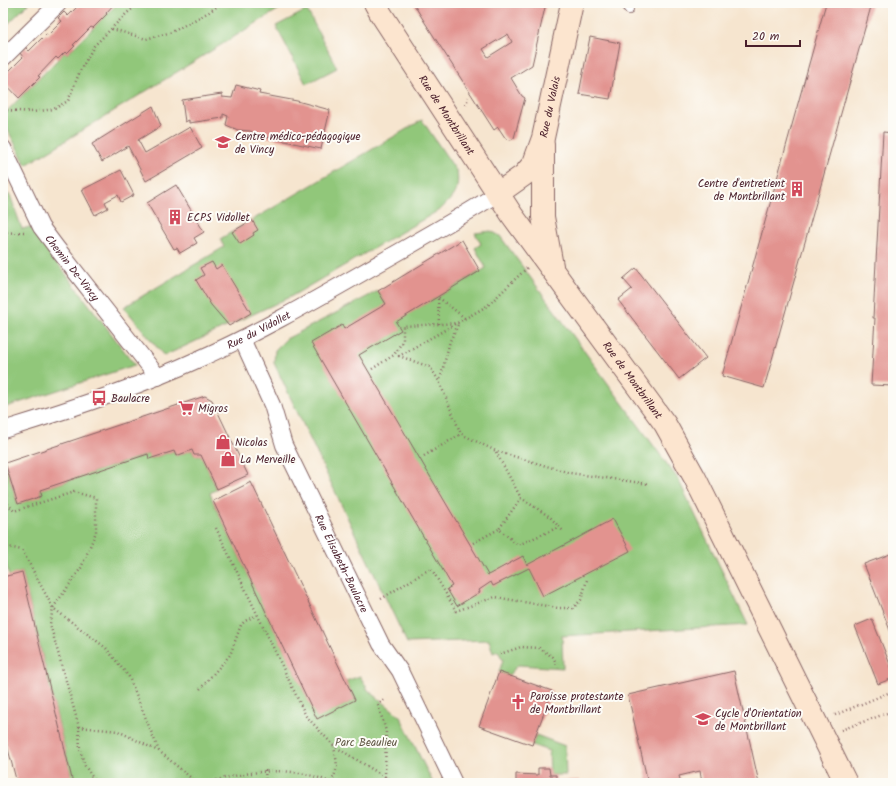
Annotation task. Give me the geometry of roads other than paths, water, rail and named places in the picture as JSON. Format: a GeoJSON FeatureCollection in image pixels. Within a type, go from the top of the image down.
{"type":"FeatureCollection","features":[{"type":"Feature","properties":{"kind":"main road","name":"Rue de Montbrillant"},"geometry":{"type":"LineString","coordinates":[[375,3],[497,194],[665,424],[695,478],[846,783]]}},
{"type":"Feature","properties":{"kind":"main road","name":"Rue du Valais"},"geometry":{"type":"LineString","coordinates":[[497,194],[524,175],[534,162],[543,138],[572,3]]}},
{"type":"Feature","properties":{"kind":"main road"},"geometry":{"type":"LineString","coordinates":[[543,138],[543,217],[554,273]]}},
{"type":"Feature","properties":{"kind":"street"},"geometry":{"type":"LineString","coordinates":[[3,58],[59,3]]}},
{"type":"Feature","properties":{"kind":"street","name":"Chemin De-Vincy"},"geometry":{"type":"LineString","coordinates":[[3,148],[41,227],[158,376]]}},
{"type":"Feature","properties":{"kind":"street","name":"Rue du Vidollet"},"geometry":{"type":"LineString","coordinates":[[3,430],[50,416],[158,376],[242,339],[270,325],[449,224],[497,194]]}},
{"type":"Feature","properties":{"kind":"street","name":"Rue Elisabeth-Baulacre"},"geometry":{"type":"LineString","coordinates":[[242,339],[272,404],[284,445],[381,644],[400,671],[454,783]]}},
{"type":"Feature","properties":{"kind":"lane"},"geometry":{"type":"LineString","coordinates":[[623,3],[628,10]]}},
{"type":"Feature","properties":{"kind":"place","name":"Centre médico-pédagogique de Vincy"},"geometry":{"type":"Point","coordinates":[223,142]}},
{"type":"Feature","properties":{"kind":"place","name":"Centre d'entretient de Montbrillant"},"geometry":{"type":"Point","coordinates":[797,189]}},
{"type":"Feature","properties":{"kind":"place","name":"ECPS Vidollet"},"geometry":{"type":"Point","coordinates":[175,217]}},
{"type":"Feature","properties":{"kind":"place","name":"Baulacre"},"geometry":{"type":"Point","coordinates":[99,398]}},
{"type":"Feature","properties":{"kind":"place","name":"Migros"},"geometry":{"type":"Point","coordinates":[186,408]}},
{"type":"Feature","properties":{"kind":"place","name":"Nicolas"},"geometry":{"type":"Point","coordinates":[223,442]}},
{"type":"Feature","properties":{"kind":"place","name":"La Merveille"},"geometry":{"type":"Point","coordinates":[228,459]}},
{"type":"Feature","properties":{"kind":"place","name":"Paroisse protestante de Montbrillant"},"geometry":{"type":"Point","coordinates":[518,702]}},
{"type":"Feature","properties":{"kind":"place","name":"Cycle d'Orientation de Montbrillant"},"geometry":{"type":"Point","coordinates":[703,719]}},
{"type":"Feature","properties":{"kind":"park label","name":"Parc Beaulieu"},"geometry":{"type":"Point","coordinates":[366,742]}}]}
